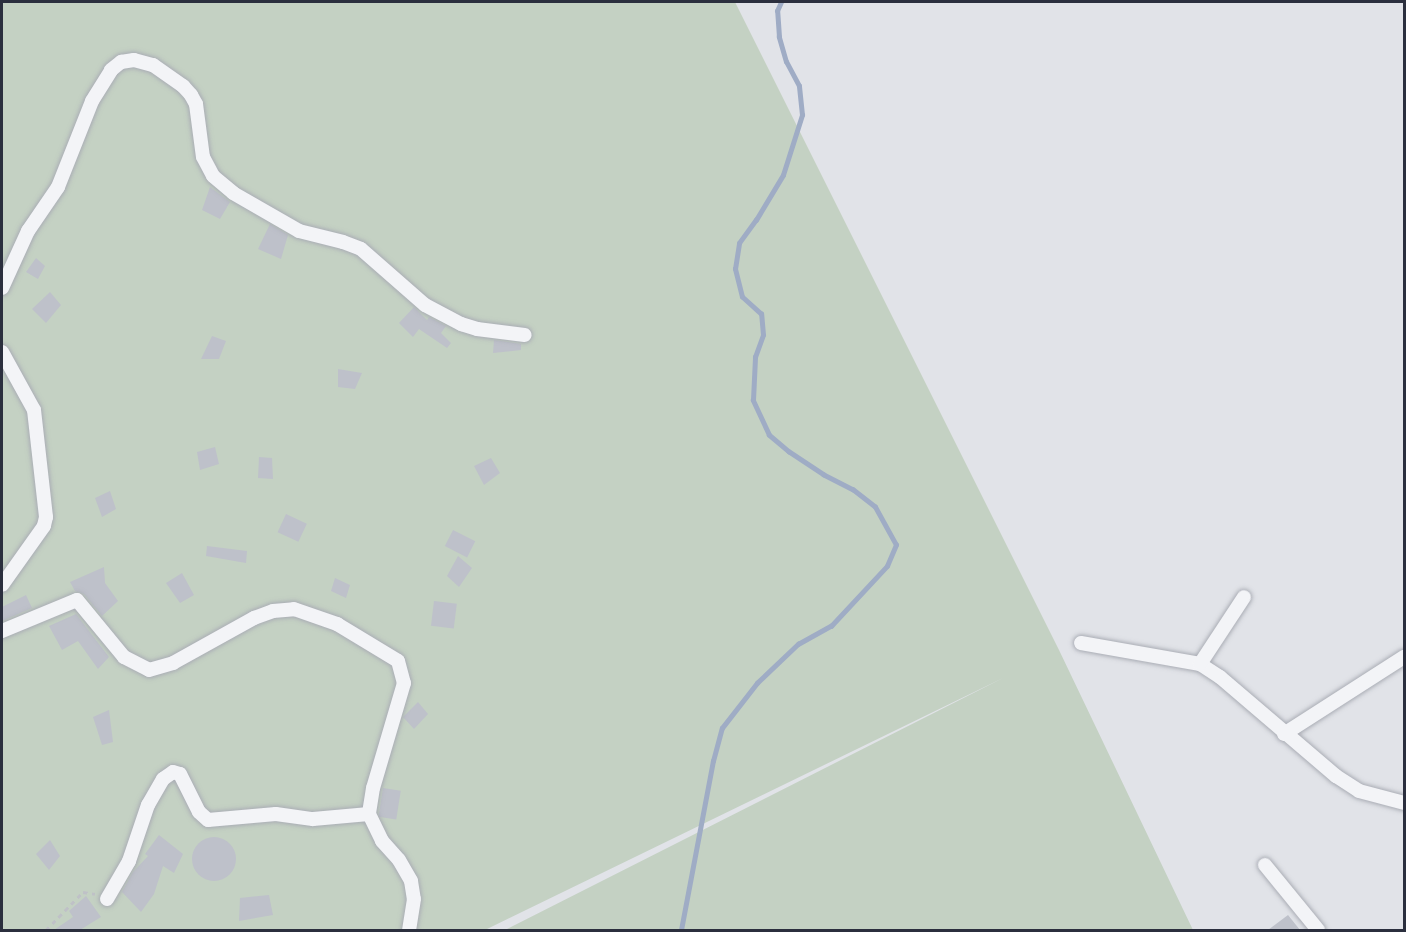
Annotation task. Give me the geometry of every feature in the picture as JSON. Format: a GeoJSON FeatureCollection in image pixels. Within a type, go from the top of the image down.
{"type":"FeatureCollection","features":[{"type":"Feature","properties":{"kind":"street"},"geometry":{"type":"LineString","coordinates":[[2,288],[28,231],[58,187],[92,101],[111,70],[121,62],[134,60],[153,65],[183,86],[191,95],[196,104],[203,157],[213,176],[233,193],[299,231],[343,242],[360,249],[425,305],[461,324],[477,329],[525,334]]}},
{"type":"Feature","properties":{"kind":"street"},"geometry":{"type":"LineString","coordinates":[[2,352],[34,410],[46,517],[44,526],[2,585]]}},
{"type":"Feature","properties":{"kind":"street"},"geometry":{"type":"LineString","coordinates":[[1200,664],[1244,597]]}},
{"type":"Feature","properties":{"kind":"street"},"geometry":{"type":"LineString","coordinates":[[2,631],[77,600],[124,657],[149,670],[173,663],[254,618],[273,610],[294,609],[337,624],[398,661],[404,683],[373,788],[369,814],[382,841],[399,860],[411,881],[414,899],[409,930]]}},
{"type":"Feature","properties":{"kind":"street"},"geometry":{"type":"LineString","coordinates":[[1081,643],[1200,664],[1220,676],[1284,734],[1336,776],[1359,791],[1404,803]]}},
{"type":"Feature","properties":{"kind":"street"},"geometry":{"type":"LineString","coordinates":[[1284,734],[1404,657]]}},
{"type":"Feature","properties":{"kind":"street"},"geometry":{"type":"LineString","coordinates":[[107,899],[129,861],[148,805],[163,779],[173,772],[180,774],[199,812],[208,820],[276,814],[313,819],[369,814]]}},
{"type":"Feature","properties":{"kind":"street"},"geometry":{"type":"LineString","coordinates":[[1265,865],[1318,930]]}},
{"type":"Feature","properties":{"kind":"path"},"geometry":{"type":"LineString","coordinates":[[46,930],[83,892],[90,891],[107,899]]}},
{"type":"Feature","properties":{"kind":"green space"},"geometry":{"type":"Polygon","coordinates":[[[2,2],[735,2],[1059,650],[1193,930],[505,930],[1003,678],[485,930],[2,930],[2,2]]]}},
{"type":"Feature","properties":{"kind":"building"},"geometry":{"type":"Polygon","coordinates":[[[210,187],[230,202],[220,219],[202,210],[210,187]]]}},
{"type":"Feature","properties":{"kind":"building"},"geometry":{"type":"Polygon","coordinates":[[[270,224],[288,235],[281,259],[258,249],[270,224]]]}},
{"type":"Feature","properties":{"kind":"building"},"geometry":{"type":"Polygon","coordinates":[[[36,258],[45,266],[38,279],[26,272],[36,258]]]}},
{"type":"Feature","properties":{"kind":"building"},"geometry":{"type":"Polygon","coordinates":[[[50,292],[61,305],[46,323],[32,309],[50,292]]]}},
{"type":"Feature","properties":{"kind":"building"},"geometry":{"type":"Polygon","coordinates":[[[414,307],[427,320],[429,317],[446,326],[441,333],[451,343],[447,348],[419,329],[413,337],[399,323],[414,307]]]}},
{"type":"Feature","properties":{"kind":"building"},"geometry":{"type":"Polygon","coordinates":[[[212,336],[226,341],[219,359],[201,359],[212,336]]]}},
{"type":"Feature","properties":{"kind":"building"},"geometry":{"type":"Polygon","coordinates":[[[494,340],[521,344],[521,350],[493,353],[494,340]]]}},
{"type":"Feature","properties":{"kind":"building"},"geometry":{"type":"Polygon","coordinates":[[[338,369],[362,373],[355,389],[338,387],[338,369]]]}},
{"type":"Feature","properties":{"kind":"building"},"geometry":{"type":"Polygon","coordinates":[[[215,447],[219,464],[200,470],[197,452],[215,447]]]}},
{"type":"Feature","properties":{"kind":"building"},"geometry":{"type":"Polygon","coordinates":[[[259,457],[272,458],[273,479],[258,478],[259,457]]]}},
{"type":"Feature","properties":{"kind":"building"},"geometry":{"type":"Polygon","coordinates":[[[491,458],[500,473],[484,485],[474,466],[491,458]]]}},
{"type":"Feature","properties":{"kind":"building"},"geometry":{"type":"Polygon","coordinates":[[[110,491],[116,509],[102,517],[95,498],[110,491]]]}},
{"type":"Feature","properties":{"kind":"building"},"geometry":{"type":"Polygon","coordinates":[[[286,514],[307,524],[298,542],[278,532],[286,514]]]}},
{"type":"Feature","properties":{"kind":"building"},"geometry":{"type":"Polygon","coordinates":[[[453,530],[475,541],[467,557],[445,546],[453,530]]]}},
{"type":"Feature","properties":{"kind":"building"},"geometry":{"type":"Polygon","coordinates":[[[207,546],[247,551],[246,563],[206,556],[207,546]]]}},
{"type":"Feature","properties":{"kind":"building"},"geometry":{"type":"Polygon","coordinates":[[[458,556],[472,568],[459,587],[447,576],[458,556]]]}},
{"type":"Feature","properties":{"kind":"building"},"geometry":{"type":"Polygon","coordinates":[[[104,567],[105,583],[118,601],[102,616],[84,594],[75,591],[70,582],[104,567]]]}},
{"type":"Feature","properties":{"kind":"building"},"geometry":{"type":"Polygon","coordinates":[[[182,573],[194,595],[180,603],[166,583],[182,573]]]}},
{"type":"Feature","properties":{"kind":"building"},"geometry":{"type":"Polygon","coordinates":[[[335,578],[350,585],[346,598],[331,591],[335,578]]]}},
{"type":"Feature","properties":{"kind":"building"},"geometry":{"type":"Polygon","coordinates":[[[26,595],[32,608],[2,621],[2,607],[26,595]]]}},
{"type":"Feature","properties":{"kind":"building"},"geometry":{"type":"Polygon","coordinates":[[[434,601],[457,604],[454,629],[431,626],[434,601]]]}},
{"type":"Feature","properties":{"kind":"building"},"geometry":{"type":"Polygon","coordinates":[[[76,614],[109,657],[98,669],[78,641],[62,650],[49,626],[76,614]]]}},
{"type":"Feature","properties":{"kind":"building"},"geometry":{"type":"Polygon","coordinates":[[[418,702],[428,714],[414,729],[403,717],[418,702]]]}},
{"type":"Feature","properties":{"kind":"building"},"geometry":{"type":"Polygon","coordinates":[[[109,710],[113,742],[102,745],[93,717],[109,710]]]}},
{"type":"Feature","properties":{"kind":"building"},"geometry":{"type":"Polygon","coordinates":[[[383,788],[401,791],[396,819],[378,817],[383,788]]]}},
{"type":"Feature","properties":{"kind":"building"},"geometry":{"type":"Polygon","coordinates":[[[159,835],[183,854],[174,873],[163,866],[154,894],[141,912],[122,892],[133,872],[148,856],[145,854],[159,835]]]}},
{"type":"Feature","properties":{"kind":"building"},"geometry":{"type":"Polygon","coordinates":[[[214,837],[229,844],[236,859],[229,874],[214,881],[199,874],[192,859],[199,844],[214,837]]]}},
{"type":"Feature","properties":{"kind":"building"},"geometry":{"type":"Polygon","coordinates":[[[50,840],[60,856],[49,870],[36,854],[50,840]]]}},
{"type":"Feature","properties":{"kind":"building"},"geometry":{"type":"Polygon","coordinates":[[[269,895],[273,915],[239,921],[240,898],[269,895]]]}},
{"type":"Feature","properties":{"kind":"building"},"geometry":{"type":"Polygon","coordinates":[[[86,896],[101,917],[80,930],[54,930],[73,917],[69,911],[86,896]]]}},
{"type":"Feature","properties":{"kind":"building"},"geometry":{"type":"Polygon","coordinates":[[[1288,915],[1300,930],[1268,930],[1288,915]]]}},
{"type":"Feature","properties":{"kind":"waterway"},"geometry":{"type":"LineString","coordinates":[[681,930],[713,761],[722,728],[757,683],[798,644],[831,626],[887,566],[896,545],[875,507],[853,490],[824,475],[789,452],[769,435],[753,400],[755,357],[763,335],[761,314],[742,297],[735,269],[739,243],[783,175],[802,115],[799,86],[786,62],[779,37],[777,11],[781,2]]}}]}
